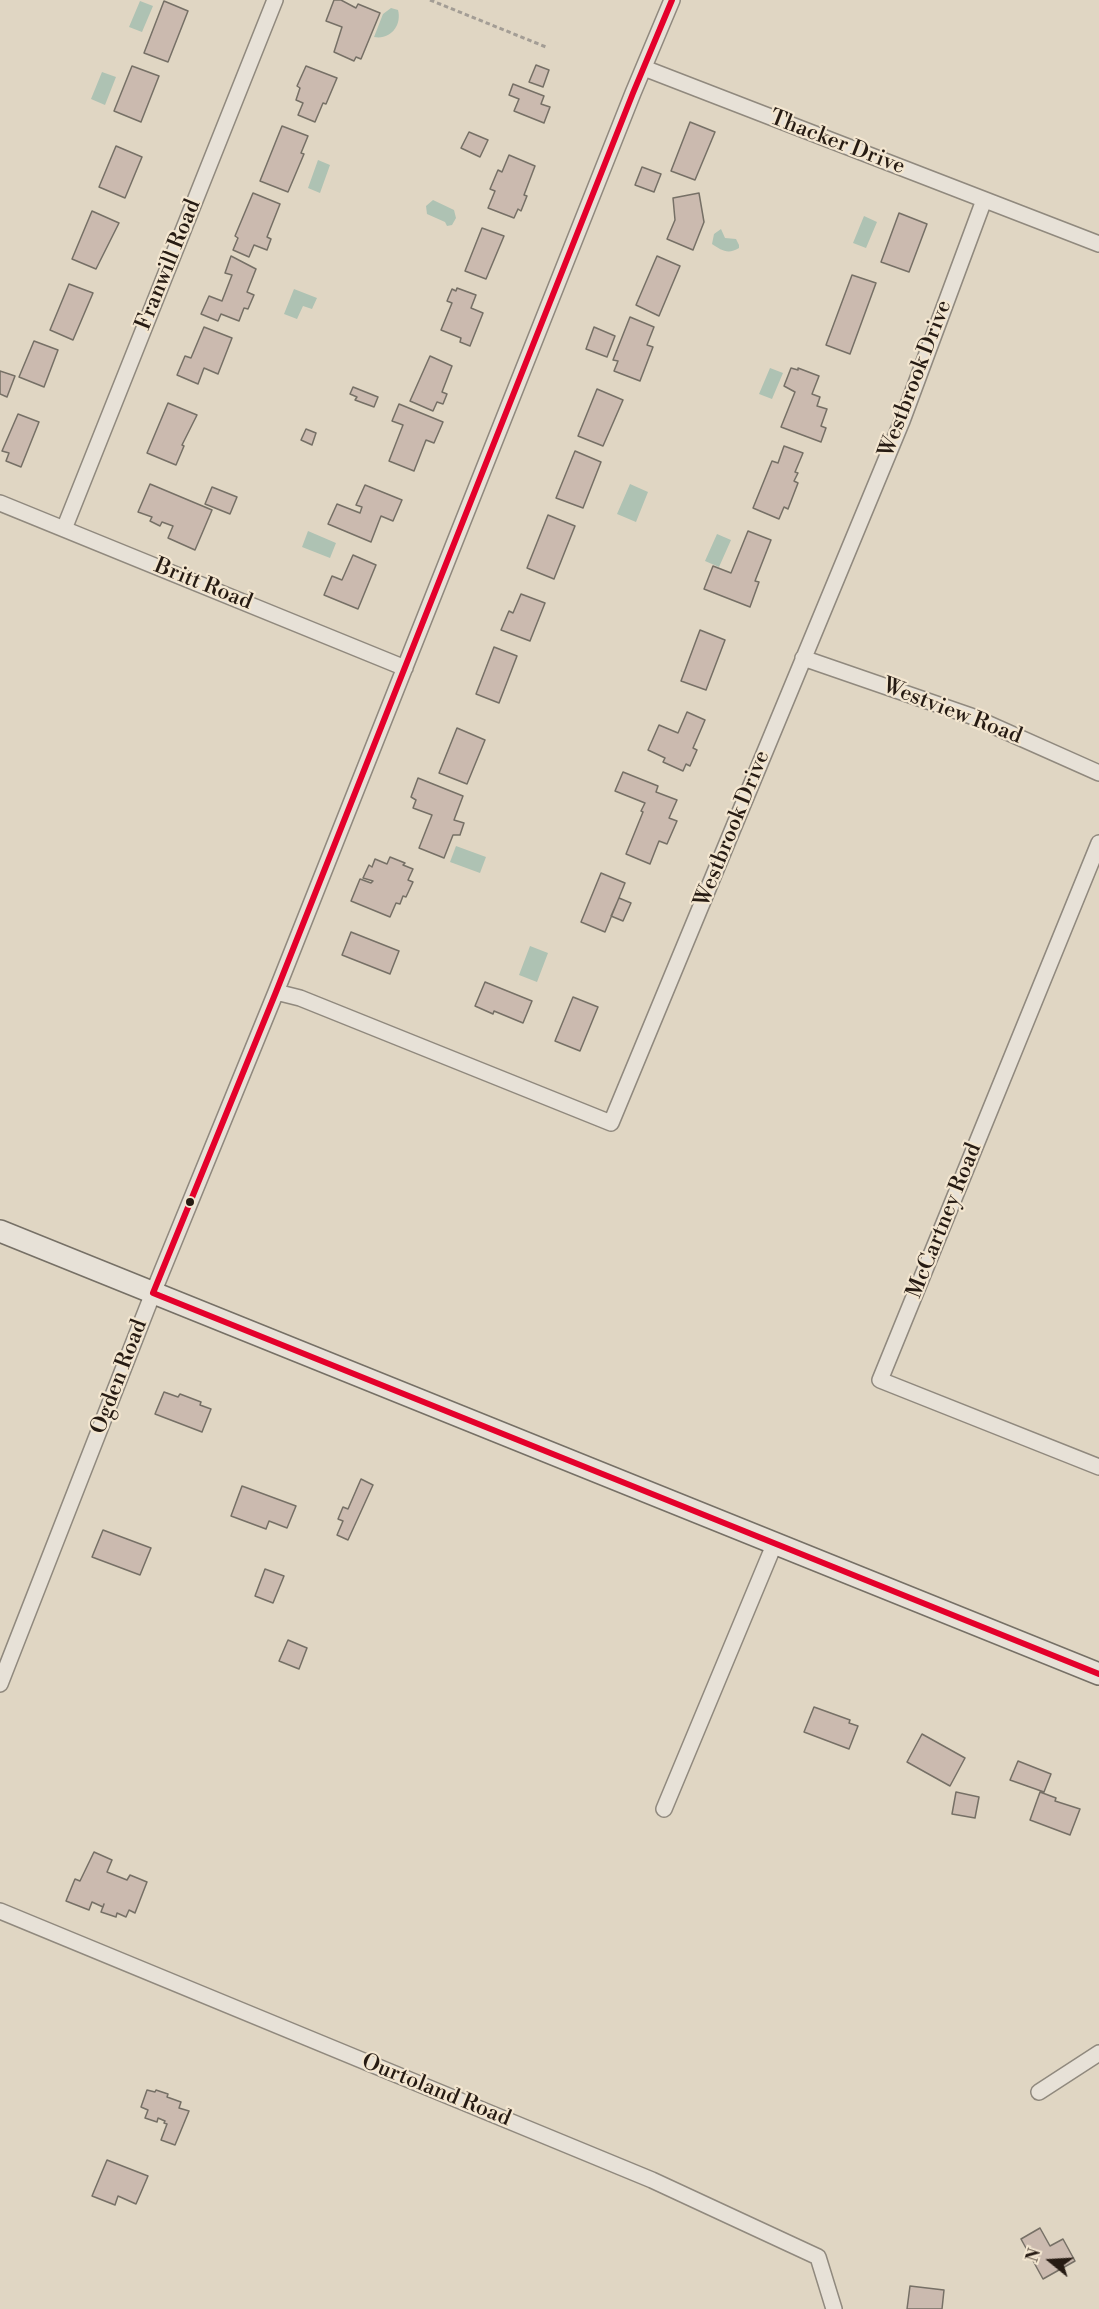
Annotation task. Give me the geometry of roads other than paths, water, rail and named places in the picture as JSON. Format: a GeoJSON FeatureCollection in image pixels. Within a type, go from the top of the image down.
{"type":"FeatureCollection","features":[{"type":"Feature","properties":{"kind":"main road"},"geometry":{"type":"LineString","coordinates":[[0,1231],[774,1545],[1099,1674]]}},
{"type":"Feature","properties":{"kind":"street","name":"Franwill Road"},"geometry":{"type":"LineString","coordinates":[[64,529],[274,0]]}},
{"type":"Feature","properties":{"kind":"street"},"geometry":{"type":"LineString","coordinates":[[644,68],[672,0]]}},
{"type":"Feature","properties":{"kind":"street","name":"Thacker Drive"},"geometry":{"type":"LineString","coordinates":[[644,68],[1099,243]]}},
{"type":"Feature","properties":{"kind":"street","name":"Ogden Road"},"geometry":{"type":"LineString","coordinates":[[0,1684],[153,1293],[276,992],[644,68]]}},
{"type":"Feature","properties":{"kind":"street","name":"Westbrook Drive"},"geometry":{"type":"LineString","coordinates":[[276,992],[300,998],[611,1123],[902,421],[984,200]]}},
{"type":"Feature","properties":{"kind":"street","name":"Britt Road"},"geometry":{"type":"LineString","coordinates":[[0,502],[405,668]]}},
{"type":"Feature","properties":{"kind":"street","name":"Westview Road"},"geometry":{"type":"LineString","coordinates":[[803,658],[971,716],[1099,772]]}},
{"type":"Feature","properties":{"kind":"street","name":"McCartney Road"},"geometry":{"type":"LineString","coordinates":[[1099,843],[880,1380],[1099,1467]]}},
{"type":"Feature","properties":{"kind":"street"},"geometry":{"type":"LineString","coordinates":[[664,1809],[774,1545]]}},
{"type":"Feature","properties":{"kind":"street","name":"Ourtoland Road"},"geometry":{"type":"LineString","coordinates":[[0,1911],[652,2180],[808,2253],[818,2258],[834,2309]]}},
{"type":"Feature","properties":{"kind":"street"},"geometry":{"type":"LineString","coordinates":[[1038,2092],[1099,2053]]}}]}
